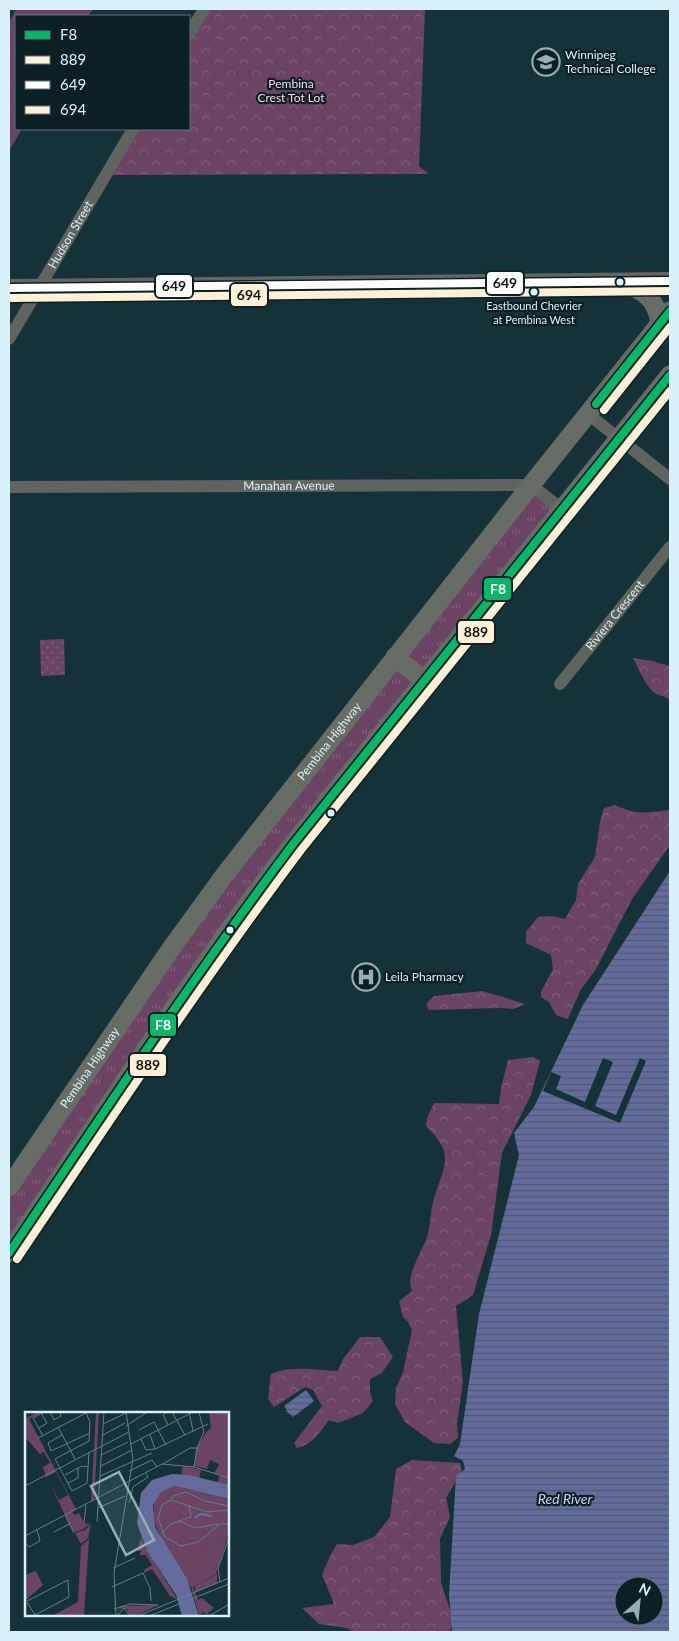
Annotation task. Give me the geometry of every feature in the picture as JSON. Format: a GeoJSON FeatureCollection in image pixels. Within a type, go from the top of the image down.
{"type":"FeatureCollection","features":[{"type":"Feature","properties":{"kind":"main road"},"geometry":{"type":"LineString","coordinates":[[622,283],[635,287],[649,298],[665,317]]}},
{"type":"Feature","properties":{"kind":"main road","name":"Pembina Highway"},"geometry":{"type":"LineString","coordinates":[[9,1187],[165,957],[220,881],[665,317]]}},
{"type":"Feature","properties":{"kind":"main road"},"geometry":{"type":"LineString","coordinates":[[9,1253],[176,1005],[244,909],[297,839],[670,375]]}},
{"type":"Feature","properties":{"kind":"main road"},"geometry":{"type":"LineString","coordinates":[[395,657],[424,680]]}},
{"type":"Feature","properties":{"kind":"street"},"geometry":{"type":"LineString","coordinates":[[190,32],[204,9]]}},
{"type":"Feature","properties":{"kind":"street","name":"Hudson Street"},"geometry":{"type":"LineString","coordinates":[[9,340],[132,130]]}},
{"type":"Feature","properties":{"kind":"street"},"geometry":{"type":"LineString","coordinates":[[9,288],[670,281]]}},
{"type":"Feature","properties":{"kind":"street"},"geometry":{"type":"LineString","coordinates":[[588,414],[670,479]]}},
{"type":"Feature","properties":{"kind":"street"},"geometry":{"type":"LineString","coordinates":[[531,486],[562,509]]}},
{"type":"Feature","properties":{"kind":"street","name":"Manahan Avenue"},"geometry":{"type":"LineString","coordinates":[[9,487],[531,486]]}},
{"type":"Feature","properties":{"kind":"street","name":"Riviera Crescent"},"geometry":{"type":"LineString","coordinates":[[560,684],[670,547]]}},
{"type":"Feature","properties":{"kind":"green space"},"geometry":{"type":"Polygon","coordinates":[[[16,9],[93,9],[89,15],[15,15],[15,130],[21,130],[9,151],[9,22],[16,9]]]}},
{"type":"Feature","properties":{"kind":"green space","name":"Pembina Crest Tot Lot"},"geometry":{"type":"Polygon","coordinates":[[[204,9],[425,9],[419,166],[429,174],[106,175],[132,130],[190,130],[190,32],[204,9]]]}},
{"type":"Feature","properties":{"kind":"green space"},"geometry":{"type":"Polygon","coordinates":[[[529,485],[562,509],[297,841],[9,1253],[9,1183],[170,950],[529,485]]]}},
{"type":"Feature","properties":{"kind":"green space"},"geometry":{"type":"Polygon","coordinates":[[[64,639],[65,675],[41,676],[40,640],[64,639]]]}},
{"type":"Feature","properties":{"kind":"green space"},"geometry":{"type":"Polygon","coordinates":[[[633,658],[670,666],[670,700],[652,690],[645,682],[633,658]]]}},
{"type":"Feature","properties":{"kind":"green space"},"geometry":{"type":"Polygon","coordinates":[[[615,805],[636,812],[670,810],[670,845],[632,899],[596,969],[580,991],[568,1019],[556,1015],[549,1002],[541,997],[541,992],[553,969],[551,955],[526,943],[526,932],[538,917],[552,916],[565,919],[576,900],[578,884],[595,857],[604,808],[615,805]]]}},
{"type":"Feature","properties":{"kind":"green space"},"geometry":{"type":"Polygon","coordinates":[[[483,991],[525,1004],[513,1009],[429,1010],[426,1004],[434,996],[483,991]]]}},
{"type":"Feature","properties":{"kind":"green space"},"geometry":{"type":"Polygon","coordinates":[[[533,1057],[540,1061],[531,1095],[502,1153],[491,1235],[473,1295],[456,1306],[463,1383],[457,1423],[458,1438],[450,1444],[434,1443],[405,1422],[395,1404],[396,1388],[403,1372],[412,1330],[403,1317],[399,1301],[412,1291],[411,1276],[427,1237],[433,1204],[445,1161],[441,1145],[426,1126],[427,1118],[434,1103],[499,1104],[508,1060],[533,1057]]]}},
{"type":"Feature","properties":{"kind":"green space"},"geometry":{"type":"Polygon","coordinates":[[[360,1337],[380,1337],[393,1357],[382,1373],[370,1379],[370,1392],[373,1401],[363,1413],[338,1423],[329,1420],[312,1441],[297,1448],[294,1443],[322,1406],[313,1390],[305,1387],[274,1407],[268,1399],[271,1374],[295,1369],[338,1371],[343,1359],[360,1337]]]}},
{"type":"Feature","properties":{"kind":"green space"},"geometry":{"type":"Polygon","coordinates":[[[412,1460],[460,1463],[462,1471],[446,1498],[450,1517],[440,1539],[441,1583],[453,1619],[450,1632],[354,1632],[347,1628],[319,1624],[302,1608],[334,1604],[322,1575],[330,1556],[337,1544],[353,1545],[374,1537],[390,1517],[396,1469],[412,1460]]]}},
{"type":"Feature","properties":{"kind":"water","name":"Red River"},"geometry":{"type":"Polygon","coordinates":[[[670,871],[670,1632],[452,1632],[449,1595],[456,1476],[465,1469],[463,1461],[454,1456],[460,1444],[479,1314],[519,1155],[514,1133],[534,1107],[583,1005],[670,871]]]}},
{"type":"Feature","properties":{"kind":"water"},"geometry":{"type":"Polygon","coordinates":[[[306,1390],[314,1401],[293,1417],[286,1411],[284,1406],[306,1390]]]}},
{"type":"Feature","properties":{"kind":"pier"},"geometry":{"type":"Polygon","coordinates":[[[603,1058],[613,1062],[595,1106],[616,1115],[640,1058],[646,1061],[620,1123],[543,1091],[551,1072],[561,1076],[556,1089],[585,1102],[603,1058]]]}},
{"type":"Feature","properties":{"kind":"transit line","name":"649"},"geometry":{"type":"LineString","coordinates":[[9,288],[670,281]]}},
{"type":"Feature","properties":{"kind":"transit line","name":"694"},"geometry":{"type":"LineString","coordinates":[[9,298],[670,291]]}},
{"type":"Feature","properties":{"kind":"transit line","name":"F8"},"geometry":{"type":"LineString","coordinates":[[596,404],[670,311]]}},
{"type":"Feature","properties":{"kind":"transit line","name":"889"},"geometry":{"type":"LineString","coordinates":[[604,410],[670,327]]}},
{"type":"Feature","properties":{"kind":"transit line","name":"F8"},"geometry":{"type":"LineString","coordinates":[[9,1253],[184,995],[293,844],[670,375]]}},
{"type":"Feature","properties":{"kind":"transit line","name":"889"},"geometry":{"type":"LineString","coordinates":[[17,1259],[192,1001],[301,850],[670,391]]}},
{"type":"Feature","properties":{"kind":"place","name":"Winnipeg Technical College"},"geometry":{"type":"Point","coordinates":[546,62]}},
{"type":"Feature","properties":{"kind":"place","name":"Eastbound Chevrier at Pembina West"},"geometry":{"type":"Point","coordinates":[534,292]}},
{"type":"Feature","properties":{"kind":"place","name":"Leila Pharmacy"},"geometry":{"type":"Point","coordinates":[366,977]}}]}
